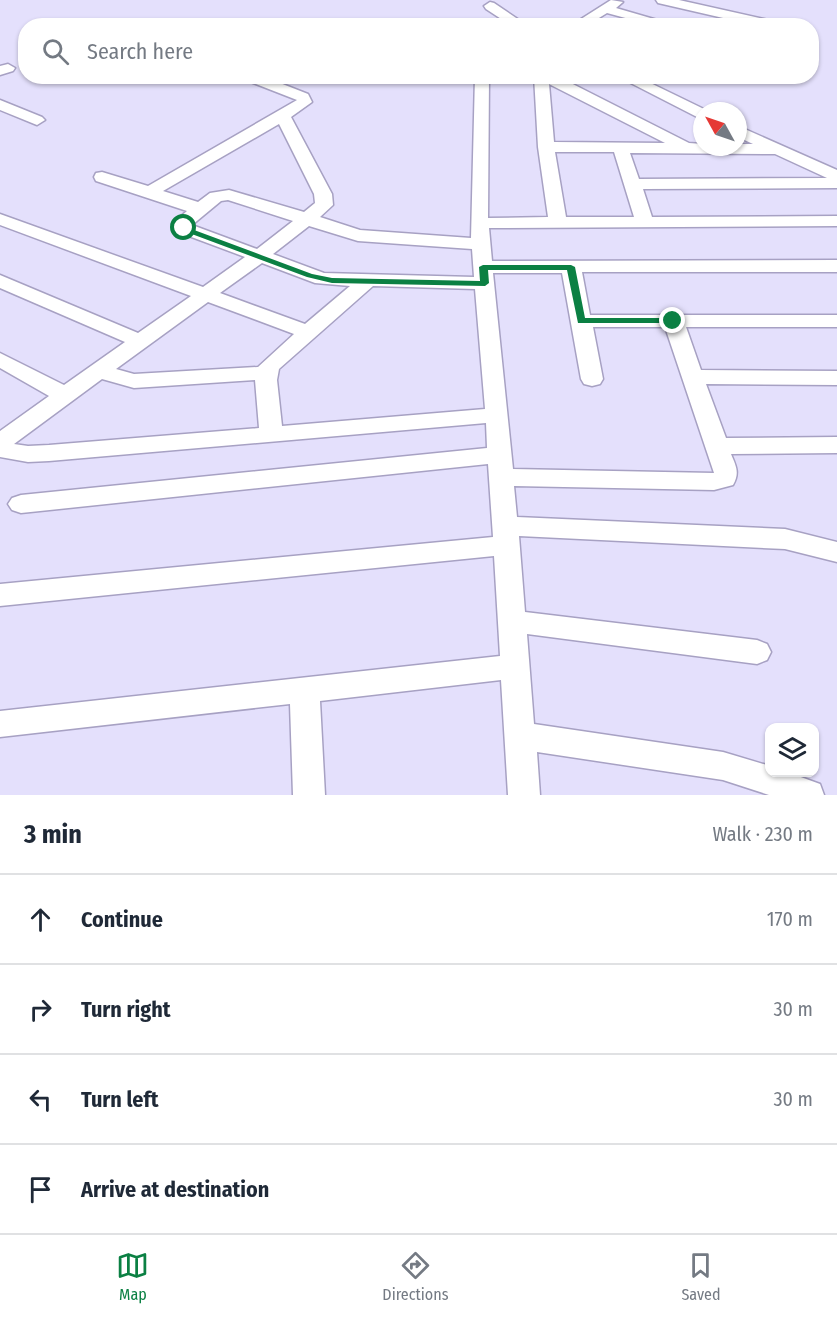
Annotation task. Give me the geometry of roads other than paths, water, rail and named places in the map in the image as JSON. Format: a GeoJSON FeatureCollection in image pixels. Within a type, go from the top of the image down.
{"type":"FeatureCollection","features":[{"type":"Feature","properties":{"kind":"street"},"geometry":{"type":"LineString","coordinates":[[590,18],[620,0]]}},
{"type":"Feature","properties":{"kind":"street"},"geometry":{"type":"LineString","coordinates":[[663,0],[742,18]]}},
{"type":"Feature","properties":{"kind":"street"},"geometry":{"type":"LineString","coordinates":[[488,8],[507,18]]}},
{"type":"Feature","properties":{"kind":"street"},"geometry":{"type":"LineString","coordinates":[[605,9],[640,18]]}},
{"type":"Feature","properties":{"kind":"street"},"geometry":{"type":"LineString","coordinates":[[150,192],[302,105],[306,100],[267,84]]}},
{"type":"Feature","properties":{"kind":"street"},"geometry":{"type":"LineString","coordinates":[[482,84],[480,234],[497,415],[524,795]]}},
{"type":"Feature","properties":{"kind":"street"},"geometry":{"type":"LineString","coordinates":[[543,84],[546,147],[558,223]]}},
{"type":"Feature","properties":{"kind":"street"},"geometry":{"type":"LineString","coordinates":[[559,84],[688,148]]}},
{"type":"Feature","properties":{"kind":"street"},"geometry":{"type":"LineString","coordinates":[[640,84],[693,110]]}},
{"type":"Feature","properties":{"kind":"street"},"geometry":{"type":"LineString","coordinates":[[0,105],[36,120]]}},
{"type":"Feature","properties":{"kind":"street"},"geometry":{"type":"LineString","coordinates":[[0,442],[258,257],[324,205],[325,201],[283,116]]}},
{"type":"Feature","properties":{"kind":"street"},"geometry":{"type":"LineString","coordinates":[[747,135],[837,176]]}},
{"type":"Feature","properties":{"kind":"street"},"geometry":{"type":"LineString","coordinates":[[546,147],[776,149]]}},
{"type":"Feature","properties":{"kind":"street"},"geometry":{"type":"LineString","coordinates":[[620,147],[645,222]]}},
{"type":"Feature","properties":{"kind":"street"},"geometry":{"type":"LineString","coordinates":[[102,177],[200,209]]}},
{"type":"Feature","properties":{"kind":"street"},"geometry":{"type":"LineString","coordinates":[[632,184],[837,183]]}},
{"type":"Feature","properties":{"kind":"street"},"geometry":{"type":"LineString","coordinates":[[837,221],[558,223],[480,234],[358,235],[229,195],[216,197],[184,221],[181,226],[258,257],[322,279],[367,281],[484,275],[571,267],[837,266]]}},
{"type":"Feature","properties":{"kind":"street"},"geometry":{"type":"LineString","coordinates":[[0,219],[307,332]]}},
{"type":"Feature","properties":{"kind":"street"},"geometry":{"type":"LineString","coordinates":[[571,267],[592,379]]}},
{"type":"Feature","properties":{"kind":"street"},"geometry":{"type":"LineString","coordinates":[[0,281],[141,342]]}},
{"type":"Feature","properties":{"kind":"street"},"geometry":{"type":"LineString","coordinates":[[271,434],[266,374],[274,360],[367,281]]}},
{"type":"Feature","properties":{"kind":"street"},"geometry":{"type":"LineString","coordinates":[[581,321],[837,321]]}},
{"type":"Feature","properties":{"kind":"street"},"geometry":{"type":"LineString","coordinates":[[21,504],[501,466],[720,482],[726,473],[673,321]]}},
{"type":"Feature","properties":{"kind":"street"},"geometry":{"type":"LineString","coordinates":[[0,359],[65,395]]}},
{"type":"Feature","properties":{"kind":"street"},"geometry":{"type":"LineString","coordinates":[[99,371],[134,381],[266,374]]}},
{"type":"Feature","properties":{"kind":"street"},"geometry":{"type":"LineString","coordinates":[[692,377],[837,378]]}},
{"type":"Feature","properties":{"kind":"street"},"geometry":{"type":"LineString","coordinates":[[0,449],[28,454],[49,453],[497,415]]}},
{"type":"Feature","properties":{"kind":"street"},"geometry":{"type":"LineString","coordinates":[[717,446],[837,446]]}},
{"type":"Feature","properties":{"kind":"street"},"geometry":{"type":"LineString","coordinates":[[0,595],[506,536],[785,539],[837,552]]}},
{"type":"Feature","properties":{"kind":"street"},"geometry":{"type":"LineString","coordinates":[[512,621],[757,652]]}},
{"type":"Feature","properties":{"kind":"street"},"geometry":{"type":"LineString","coordinates":[[0,724],[516,666]]}},
{"type":"Feature","properties":{"kind":"street"},"geometry":{"type":"LineString","coordinates":[[304,689],[309,795]]}},
{"type":"Feature","properties":{"kind":"street"},"geometry":{"type":"LineString","coordinates":[[521,736],[714,765],[752,774],[808,795]]}}]}
